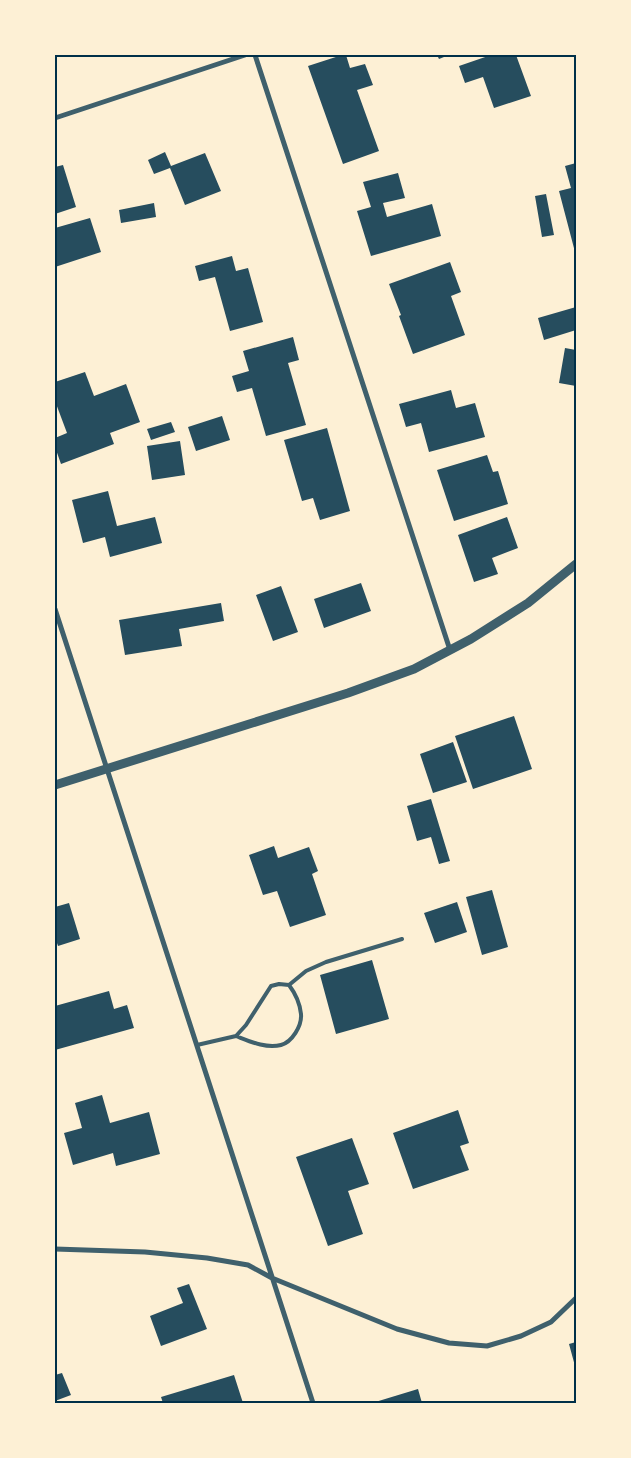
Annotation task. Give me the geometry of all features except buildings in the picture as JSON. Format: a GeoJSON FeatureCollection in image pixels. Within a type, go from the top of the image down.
{"type":"FeatureCollection","features":[{"type":"Feature","properties":{"kind":"street"},"geometry":{"type":"LineString","coordinates":[[55,118],[246,55]]}},
{"type":"Feature","properties":{"kind":"street"},"geometry":{"type":"LineString","coordinates":[[255,55],[450,650]]}},
{"type":"Feature","properties":{"kind":"street"},"geometry":{"type":"LineString","coordinates":[[55,785],[348,693],[414,669],[471,639],[528,603],[576,564]]}},
{"type":"Feature","properties":{"kind":"street"},"geometry":{"type":"LineString","coordinates":[[55,609],[313,1403]]}},
{"type":"Feature","properties":{"kind":"street"},"geometry":{"type":"LineString","coordinates":[[55,1250],[145,1252],[207,1258],[248,1265],[272,1278],[397,1329],[450,1343],[487,1346],[521,1336],[551,1322],[576,1298]]}},
{"type":"Feature","properties":{"kind":"lane"},"geometry":{"type":"LineString","coordinates":[[197,1045],[236,1036],[246,1025],[271,986],[279,984],[289,985],[306,971],[326,962],[402,940]]}},
{"type":"Feature","properties":{"kind":"lane"},"geometry":{"type":"LineString","coordinates":[[236,1036],[255,1044],[270,1046],[282,1045],[292,1038],[299,1027],[301,1015],[294,992],[289,985]]}}]}
